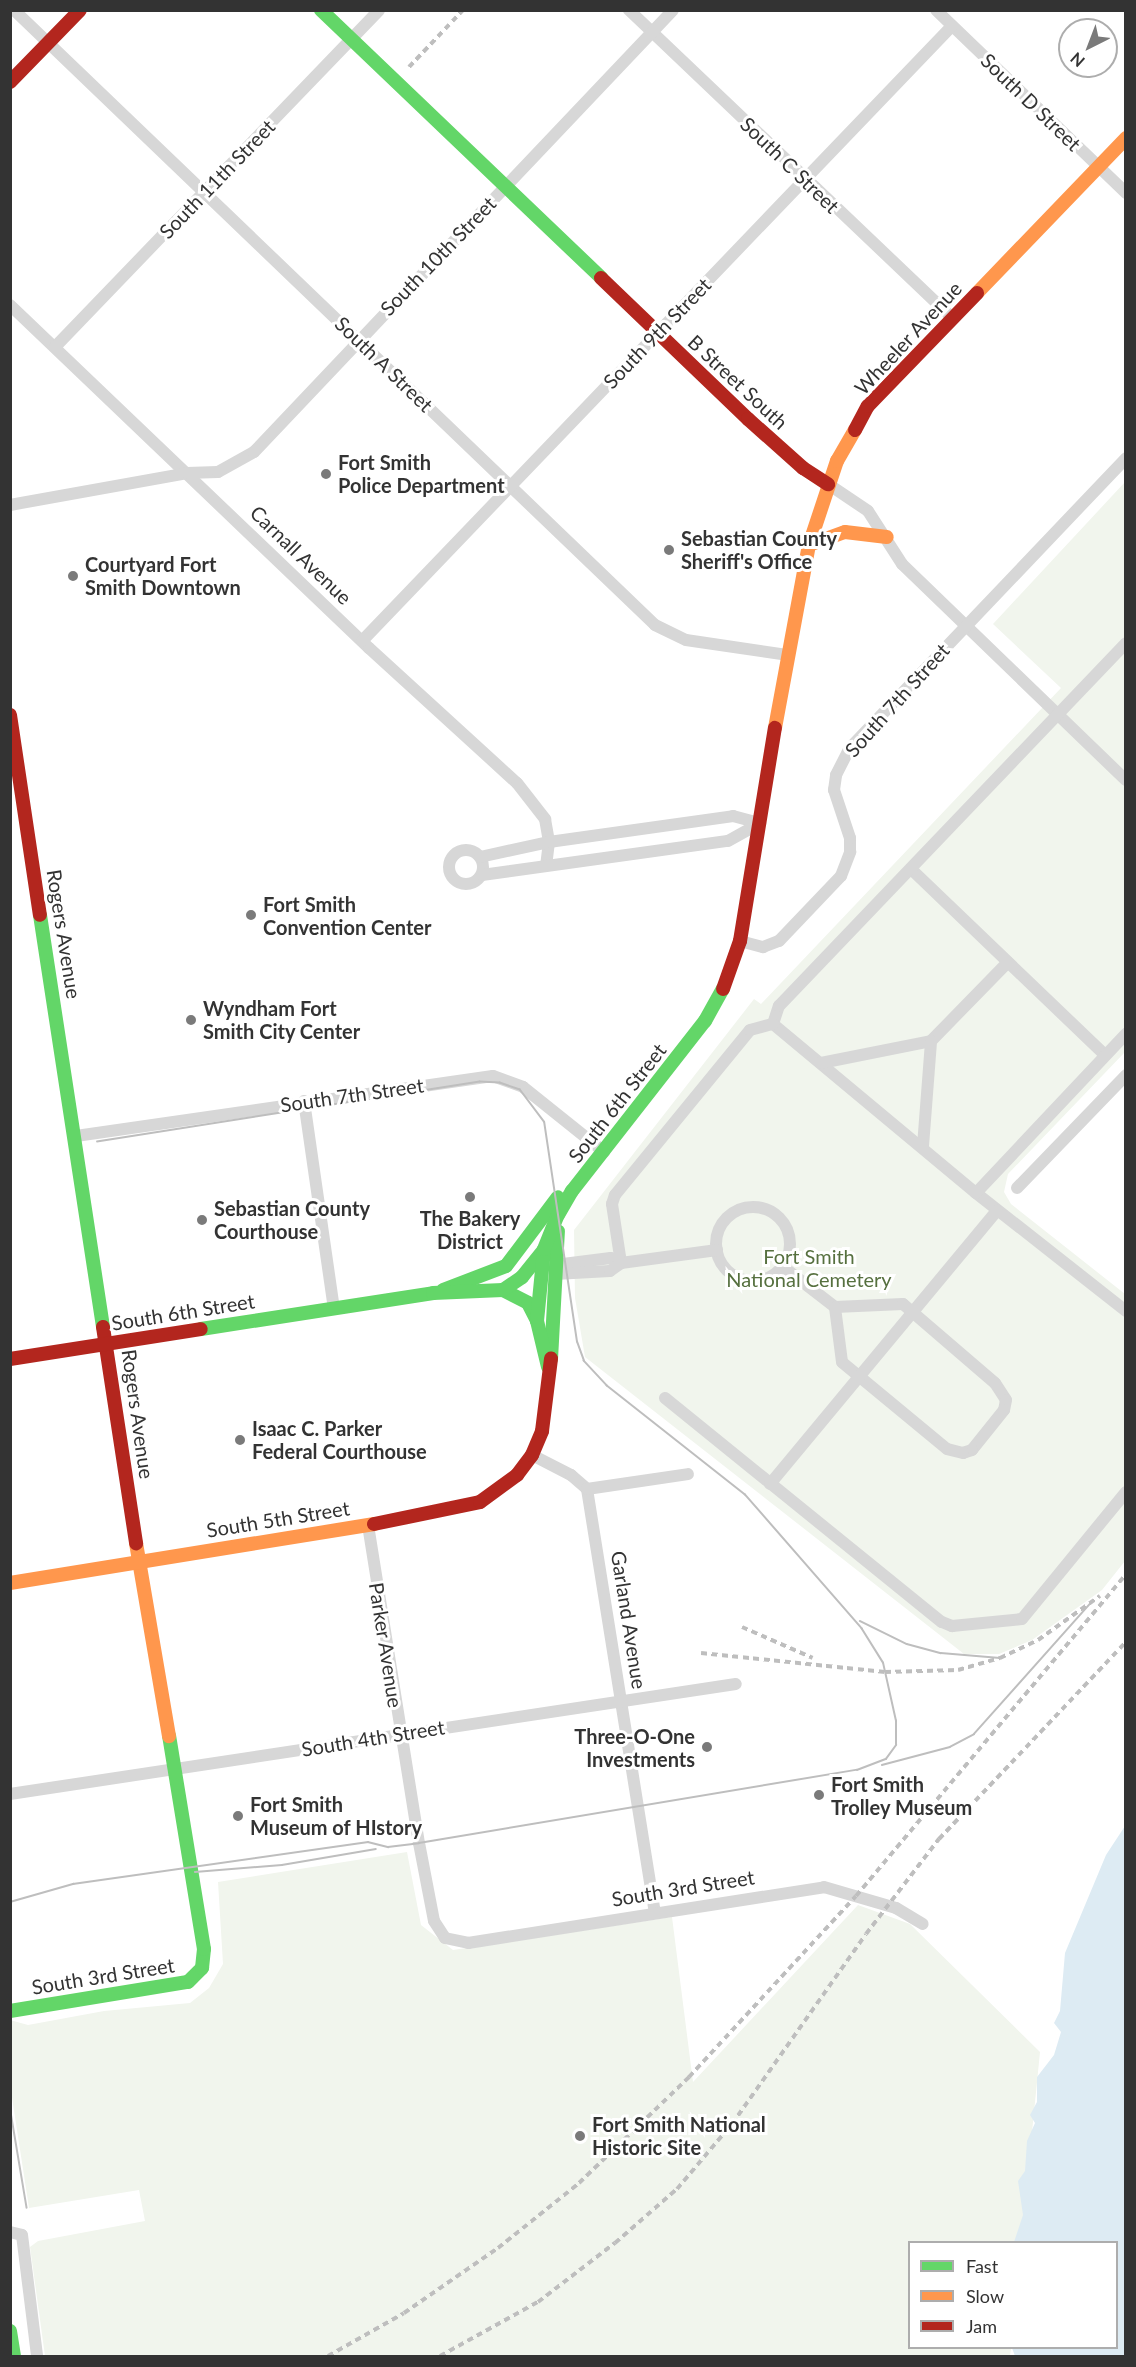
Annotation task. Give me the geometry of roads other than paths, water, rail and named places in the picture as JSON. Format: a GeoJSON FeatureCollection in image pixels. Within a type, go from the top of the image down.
{"type":"FeatureCollection","features":[{"type":"Feature","properties":{"kind":"main road"},"geometry":{"type":"LineString","coordinates":[[10,82],[80,10]]}},
{"type":"Feature","properties":{"kind":"main road","name":"B Street South"},"geometry":{"type":"LineString","coordinates":[[321,10],[769,439],[828,484]]}},
{"type":"Feature","properties":{"kind":"main road","name":"Wheeler Avenue"},"geometry":{"type":"LineString","coordinates":[[760,823],[787,655],[809,545],[828,484],[868,406],[1125,138]]}},
{"type":"Feature","properties":{"kind":"main road"},"geometry":{"type":"LineString","coordinates":[[809,545],[845,532],[887,537]]}},
{"type":"Feature","properties":{"kind":"main road","name":"Rogers Avenue"},"geometry":{"type":"LineString","coordinates":[[11,717],[108,1343],[139,1561],[176,1768],[204,1949],[199,1975]]}},
{"type":"Feature","properties":{"kind":"main road"},"geometry":{"type":"LineString","coordinates":[[740,941],[760,823]]}},
{"type":"Feature","properties":{"kind":"main road","name":"South 6th Street"},"geometry":{"type":"LineString","coordinates":[[434,1293],[506,1266],[568,1183],[583,1179],[709,1015],[740,941]]}},
{"type":"Feature","properties":{"kind":"main road"},"geometry":{"type":"LineString","coordinates":[[548,1367],[538,1338],[537,1322],[551,1272],[558,1233],[583,1179]]}},
{"type":"Feature","properties":{"kind":"main road"},"geometry":{"type":"LineString","coordinates":[[532,1455],[542,1431],[548,1367],[551,1272],[544,1249],[558,1215],[583,1179]]}},
{"type":"Feature","properties":{"kind":"main road"},"geometry":{"type":"LineString","coordinates":[[537,1322],[528,1303],[503,1290],[522,1277],[558,1233]]}},
{"type":"Feature","properties":{"kind":"main road","name":"South 6th Street"},"geometry":{"type":"LineString","coordinates":[[10,1359],[434,1293],[503,1290],[551,1272]]}},
{"type":"Feature","properties":{"kind":"main road","name":"South 5th Street"},"geometry":{"type":"LineString","coordinates":[[10,1583],[368,1526],[467,1507],[517,1475],[532,1455]]}},
{"type":"Feature","properties":{"kind":"main road","name":"South 3rd Street"},"geometry":{"type":"LineString","coordinates":[[10,2011],[180,1985],[199,1975]]}},
{"type":"Feature","properties":{"kind":"main road"},"geometry":{"type":"LineString","coordinates":[[10,2331],[14,2356]]}},
{"type":"Feature","properties":{"kind":"street","name":"South A Street"},"geometry":{"type":"LineString","coordinates":[[14,10],[662,631],[686,640],[787,655]]}},
{"type":"Feature","properties":{"kind":"street","name":"South 11th Street"},"geometry":{"type":"LineString","coordinates":[[55,347],[379,10]]}},
{"type":"Feature","properties":{"kind":"street","name":"South C Street"},"geometry":{"type":"LineString","coordinates":[[628,10],[952,318]]}},
{"type":"Feature","properties":{"kind":"street","name":"South 10th Street"},"geometry":{"type":"LineString","coordinates":[[10,505],[187,473],[219,472],[254,452],[358,339],[673,10]]}},
{"type":"Feature","properties":{"kind":"street","name":"South D Street"},"geometry":{"type":"LineString","coordinates":[[936,10],[1125,193]]}},
{"type":"Feature","properties":{"kind":"street","name":"South 9th Street"},"geometry":{"type":"LineString","coordinates":[[362,641],[952,26]]}},
{"type":"Feature","properties":{"kind":"street","name":"Carnall Avenue"},"geometry":{"type":"LineString","coordinates":[[10,305],[362,641],[529,795],[541,809],[549,842],[546,866]]}},
{"type":"Feature","properties":{"kind":"street","name":"South 7th Street"},"geometry":{"type":"LineString","coordinates":[[740,941],[763,947],[779,941],[841,876],[850,852],[834,790],[841,762],[965,625],[1125,458]]}},
{"type":"Feature","properties":{"kind":"street","name":"B Street South"},"geometry":{"type":"LineString","coordinates":[[828,484],[868,511],[887,537],[902,564],[1125,780]]}},
{"type":"Feature","properties":{"kind":"street"},"geometry":{"type":"LineString","coordinates":[[773,1024],[780,1006],[1125,643]]}},
{"type":"Feature","properties":{"kind":"street"},"geometry":{"type":"LineString","coordinates":[[733,816],[760,823],[728,841],[482,874],[470,883],[459,882],[449,865],[453,855],[465,850],[480,857],[549,842],[733,816]]}},
{"type":"Feature","properties":{"kind":"street"},"geometry":{"type":"LineString","coordinates":[[480,857],[482,874]]}},
{"type":"Feature","properties":{"kind":"street"},"geometry":{"type":"LineString","coordinates":[[911,869],[1105,1055]]}},
{"type":"Feature","properties":{"kind":"street"},"geometry":{"type":"LineString","coordinates":[[820,1063],[931,1041],[1008,962]]}},
{"type":"Feature","properties":{"kind":"street"},"geometry":{"type":"LineString","coordinates":[[773,1024],[923,1146],[997,1211],[1125,1311]]}},
{"type":"Feature","properties":{"kind":"street"},"geometry":{"type":"LineString","coordinates":[[621,1263],[612,1210],[615,1195],[750,1030],[773,1024]]}},
{"type":"Feature","properties":{"kind":"street"},"geometry":{"type":"LineString","coordinates":[[975,1193],[1125,1034]]}},
{"type":"Feature","properties":{"kind":"street"},"geometry":{"type":"LineString","coordinates":[[923,1146],[931,1041]]}},
{"type":"Feature","properties":{"kind":"street"},"geometry":{"type":"LineString","coordinates":[[1017,1188],[1125,1075]]}},
{"type":"Feature","properties":{"kind":"street","name":"South 7th Street"},"geometry":{"type":"LineString","coordinates":[[76,1136],[478,1077],[505,1078],[522,1087],[604,1152]]}},
{"type":"Feature","properties":{"kind":"street"},"geometry":{"type":"LineString","coordinates":[[304,1101],[334,1308]]}},
{"type":"Feature","properties":{"kind":"street"},"geometry":{"type":"LineString","coordinates":[[744,1208],[762,1208],[773,1213],[787,1229],[790,1249],[782,1266],[764,1279],[744,1279],[726,1269],[717,1250],[717,1236],[725,1220],[744,1208]]}},
{"type":"Feature","properties":{"kind":"street"},"geometry":{"type":"LineString","coordinates":[[770,1484],[997,1211]]}},
{"type":"Feature","properties":{"kind":"street"},"geometry":{"type":"LineString","coordinates":[[551,1272],[610,1271],[621,1263],[717,1250]]}},
{"type":"Feature","properties":{"kind":"street"},"geometry":{"type":"LineString","coordinates":[[782,1266],[835,1307],[903,1304],[1003,1391],[1004,1410],[972,1450],[963,1453],[947,1449],[858,1378],[842,1362],[835,1307]]}},
{"type":"Feature","properties":{"kind":"street"},"geometry":{"type":"LineString","coordinates":[[665,1398],[942,1622],[952,1626],[1022,1619],[1125,1492]]}},
{"type":"Feature","properties":{"kind":"street"},"geometry":{"type":"LineString","coordinates":[[532,1455],[570,1475],[587,1489],[688,1474]]}},
{"type":"Feature","properties":{"kind":"street","name":"Garland Avenue"},"geometry":{"type":"LineString","coordinates":[[587,1489],[655,1912]]}},
{"type":"Feature","properties":{"kind":"street","name":"Parker Avenue"},"geometry":{"type":"LineString","coordinates":[[368,1526],[400,1734],[434,1922],[445,1938]]}},
{"type":"Feature","properties":{"kind":"street","name":"South 4th Street"},"geometry":{"type":"LineString","coordinates":[[10,1794],[736,1684]]}},
{"type":"Feature","properties":{"kind":"street","name":"South 3rd Street"},"geometry":{"type":"LineString","coordinates":[[445,1938],[468,1943],[824,1887],[896,1908],[923,1924]]}},
{"type":"Feature","properties":{"kind":"street"},"geometry":{"type":"LineString","coordinates":[[16,2233],[37,2356]]}},
{"type":"Feature","properties":{"kind":"tram line"},"geometry":{"type":"LineString","coordinates":[[10,1902],[73,1884],[368,1842],[388,1847],[419,1843],[857,1770],[886,1759],[896,1745],[896,1721],[883,1663],[862,1629],[745,1495],[607,1386],[584,1361],[577,1342],[544,1122],[520,1090],[500,1083],[480,1082],[98,1142]]}},
{"type":"Feature","properties":{"kind":"tram line"},"geometry":{"type":"LineString","coordinates":[[882,1765],[950,1747],[974,1734],[1090,1604]]}},
{"type":"Feature","properties":{"kind":"tram line"},"geometry":{"type":"LineString","coordinates":[[860,1621],[907,1644],[941,1653],[1000,1658]]}},
{"type":"Feature","properties":{"kind":"tram line"},"geometry":{"type":"LineString","coordinates":[[195,1872],[282,1865],[376,1849]]}},
{"type":"Feature","properties":{"kind":"tram line"},"geometry":{"type":"LineString","coordinates":[[10,2106],[27,2208]]}},
{"type":"Feature","properties":{"kind":"railway"},"geometry":{"type":"LineString","coordinates":[[409,67],[463,10]]}},
{"type":"Feature","properties":{"kind":"railway"},"geometry":{"type":"LineString","coordinates":[[328,2356],[404,2313],[498,2248],[579,2183],[689,2077],[856,1896],[1126,1574]]}},
{"type":"Feature","properties":{"kind":"railway"},"geometry":{"type":"LineString","coordinates":[[701,1653],[885,1672],[958,1670],[1000,1658],[1038,1640],[1100,1596]]}},
{"type":"Feature","properties":{"kind":"railway"},"geometry":{"type":"LineString","coordinates":[[742,1627],[813,1658]]}},
{"type":"Feature","properties":{"kind":"railway"},"geometry":{"type":"LineString","coordinates":[[440,2356],[538,2302],[615,2243],[677,2189],[732,2124],[866,1934],[939,1839],[1126,1642]]}},
{"type":"Feature","properties":{"kind":"place","name":"Fort Smith Police Department"},"geometry":{"type":"Point","coordinates":[326,474]}},
{"type":"Feature","properties":{"kind":"place","name":"Sebastian County Sheriff's Office"},"geometry":{"type":"Point","coordinates":[669,550]}},
{"type":"Feature","properties":{"kind":"place","name":"Courtyard Fort Smith Downtown"},"geometry":{"type":"Point","coordinates":[73,576]}},
{"type":"Feature","properties":{"kind":"place","name":"Fort Smith Convention Center"},"geometry":{"type":"Point","coordinates":[251,915]}},
{"type":"Feature","properties":{"kind":"place","name":"Wyndham Fort Smith City Center"},"geometry":{"type":"Point","coordinates":[191,1020]}},
{"type":"Feature","properties":{"kind":"place","name":"The Bakery District"},"geometry":{"type":"Point","coordinates":[470,1197]}},
{"type":"Feature","properties":{"kind":"place","name":"Sebastian County Courthouse"},"geometry":{"type":"Point","coordinates":[202,1220]}},
{"type":"Feature","properties":{"kind":"place","name":"Isaac C. Parker Federal Courthouse"},"geometry":{"type":"Point","coordinates":[240,1440]}},
{"type":"Feature","properties":{"kind":"place","name":"Three-O-One Investments"},"geometry":{"type":"Point","coordinates":[707,1747]}},
{"type":"Feature","properties":{"kind":"place","name":"Fort Smith Trolley Museum"},"geometry":{"type":"Point","coordinates":[819,1795]}},
{"type":"Feature","properties":{"kind":"place","name":"Fort Smith Museum of HIstory"},"geometry":{"type":"Point","coordinates":[238,1816]}},
{"type":"Feature","properties":{"kind":"place","name":"Fort Smith National Historic Site"},"geometry":{"type":"Point","coordinates":[580,2136]}},
{"type":"Feature","properties":{"kind":"park label","name":"Fort Smith National Cemetery"},"geometry":{"type":"Point","coordinates":[809,1268]}}]}
